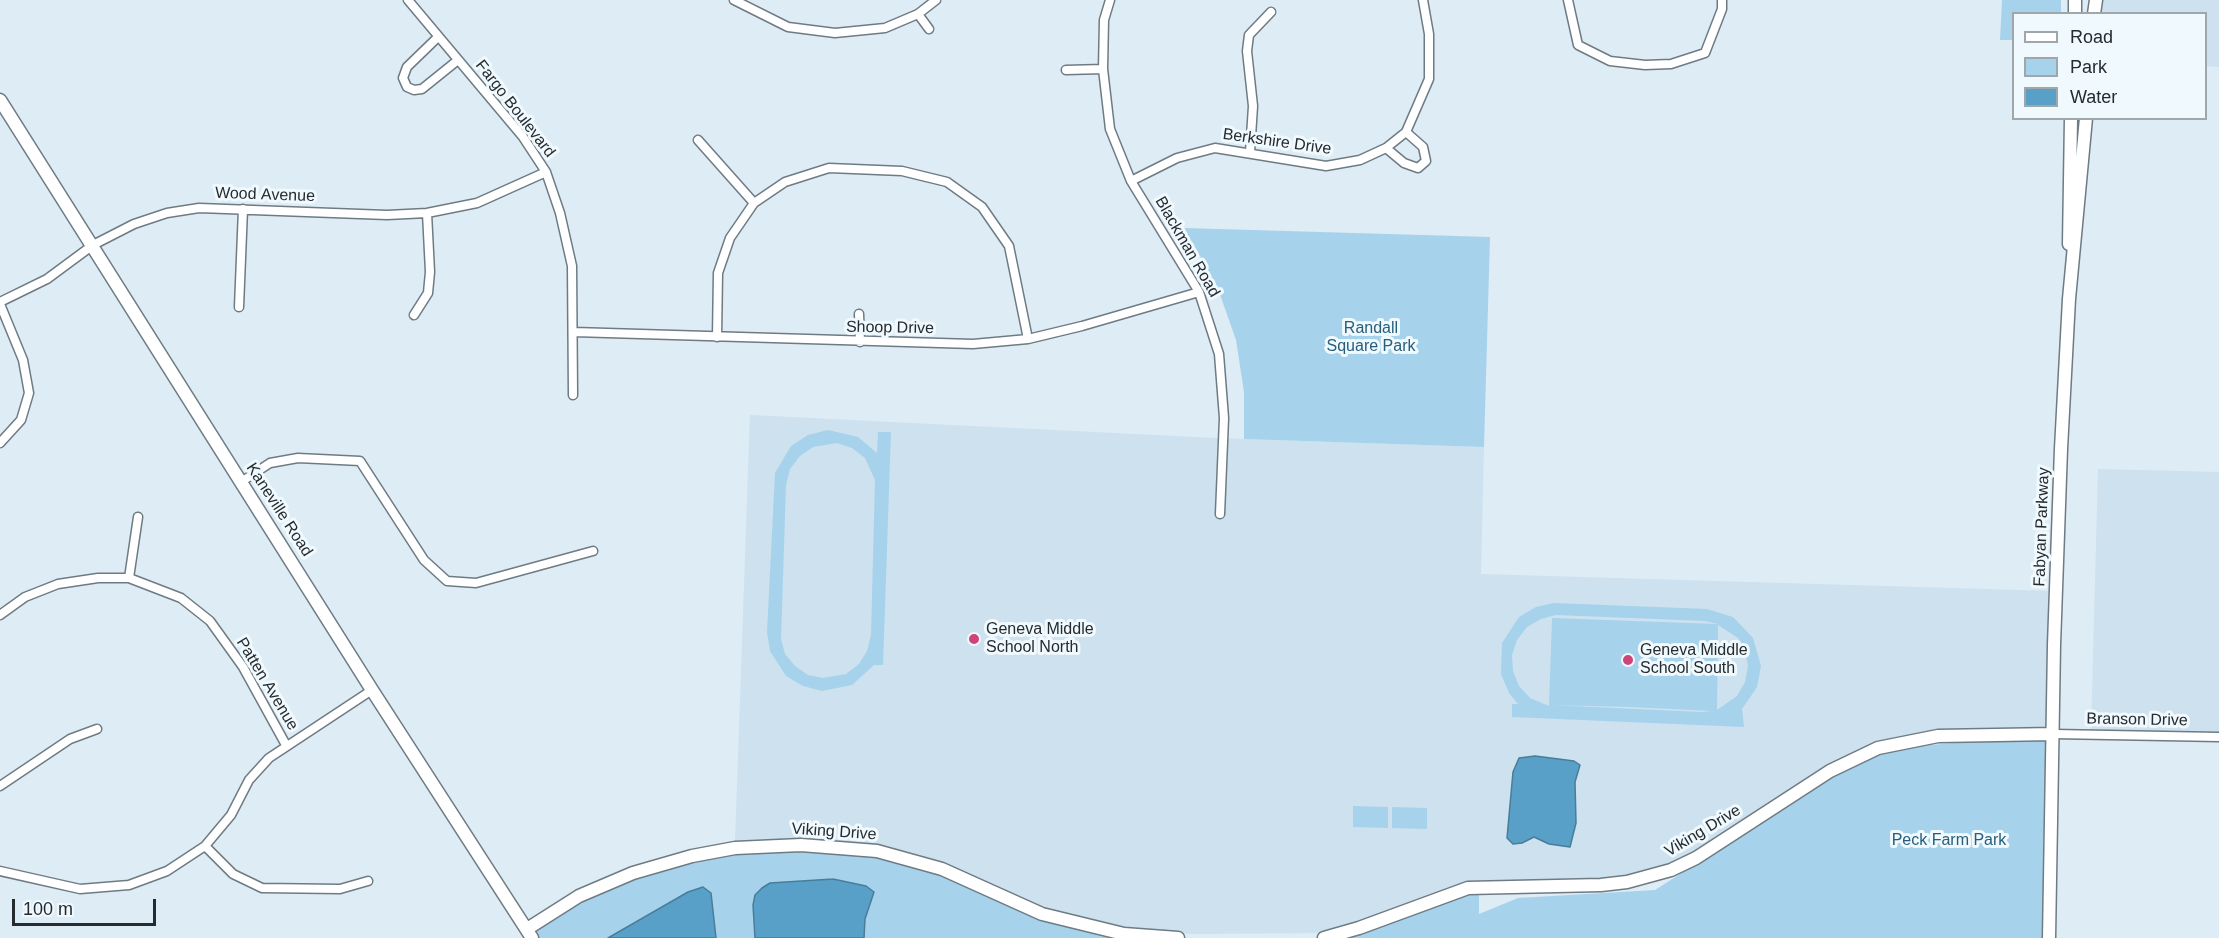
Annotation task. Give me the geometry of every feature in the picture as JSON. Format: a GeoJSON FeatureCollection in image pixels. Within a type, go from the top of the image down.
{"type":"FeatureCollection","features":[{"type":"Feature","properties":{"kind":"main road","name":"Kaneville Road"},"geometry":{"type":"LineString","coordinates":[[0,100],[372,690],[529,934]]}},
{"type":"Feature","properties":{"kind":"main road"},"geometry":{"type":"LineString","coordinates":[[2069,299],[2071,120]]}},
{"type":"Feature","properties":{"kind":"main road","name":"Fabyan Parkway"},"geometry":{"type":"LineString","coordinates":[[2049,938],[2054,645],[2069,299],[2086,120]]}},
{"type":"Feature","properties":{"kind":"main road","name":"Viking Drive"},"geometry":{"type":"LineString","coordinates":[[1324,938],[1359,928],[1468,888],[1601,885],[1627,882],[1671,870],[1696,858],[1830,771],[1878,748],[1938,736],[2054,734]]}},
{"type":"Feature","properties":{"kind":"main road","name":"Viking Drive"},"geometry":{"type":"LineString","coordinates":[[529,934],[579,897],[633,873],[692,856],[735,848],[801,845],[877,851],[942,869],[1042,914],[1124,933],[1178,938]]}},
{"type":"Feature","properties":{"kind":"street","name":"Fargo Boulevard"},"geometry":{"type":"LineString","coordinates":[[408,0],[523,137],[546,172],[560,213],[573,266],[573,395]]}},
{"type":"Feature","properties":{"kind":"street"},"geometry":{"type":"LineString","coordinates":[[734,0],[788,27],[835,33],[885,28],[918,14],[936,0]]}},
{"type":"Feature","properties":{"kind":"street","name":"Blackman Road"},"geometry":{"type":"LineString","coordinates":[[1110,0],[1104,20],[1103,69],[1110,129],[1131,181],[1199,292],[1219,354],[1224,390],[1220,514]]}},
{"type":"Feature","properties":{"kind":"street","name":"Berkshire Drive"},"geometry":{"type":"LineString","coordinates":[[1131,181],[1177,158],[1215,148],[1326,166],[1360,160],[1386,148],[1406,132],[1429,79],[1429,34],[1423,0]]}},
{"type":"Feature","properties":{"kind":"street"},"geometry":{"type":"LineString","coordinates":[[1568,0],[1578,45],[1610,61],[1645,65],[1671,64],[1705,53],[1722,9],[1722,0]]}},
{"type":"Feature","properties":{"kind":"street"},"geometry":{"type":"LineString","coordinates":[[1250,152],[1253,106],[1249,35],[1271,12]]}},
{"type":"Feature","properties":{"kind":"street"},"geometry":{"type":"LineString","coordinates":[[918,14],[929,29]]}},
{"type":"Feature","properties":{"kind":"street"},"geometry":{"type":"LineString","coordinates":[[438,37],[407,66],[403,78],[407,87],[414,90],[422,89],[458,60]]}},
{"type":"Feature","properties":{"kind":"street"},"geometry":{"type":"LineString","coordinates":[[1066,70],[1103,69]]}},
{"type":"Feature","properties":{"kind":"street"},"geometry":{"type":"LineString","coordinates":[[1386,148],[1404,163],[1418,168],[1426,161],[1423,147],[1406,132]]}},
{"type":"Feature","properties":{"kind":"street"},"geometry":{"type":"LineString","coordinates":[[698,141],[754,203]]}},
{"type":"Feature","properties":{"kind":"street"},"geometry":{"type":"LineString","coordinates":[[717,337],[718,273],[730,238],[754,203],[785,182],[829,168],[902,171],[947,182],[982,207],[1008,246],[1028,339]]}},
{"type":"Feature","properties":{"kind":"street","name":"Wood Avenue"},"geometry":{"type":"LineString","coordinates":[[0,303],[48,279],[93,245],[134,224],[167,213],[199,208],[387,215],[427,213],[477,202],[546,172]]}},
{"type":"Feature","properties":{"kind":"street"},"geometry":{"type":"LineString","coordinates":[[239,307],[243,209]]}},
{"type":"Feature","properties":{"kind":"street"},"geometry":{"type":"LineString","coordinates":[[414,315],[428,293],[427,213]]}},
{"type":"Feature","properties":{"kind":"street","name":"Shoop Drive"},"geometry":{"type":"LineString","coordinates":[[574,332],[973,344],[1028,339],[1082,327],[1199,292]]}},
{"type":"Feature","properties":{"kind":"street"},"geometry":{"type":"LineString","coordinates":[[0,303],[23,360],[29,393],[21,420],[0,443]]}},
{"type":"Feature","properties":{"kind":"street"},"geometry":{"type":"LineString","coordinates":[[859,314],[860,342]]}},
{"type":"Feature","properties":{"kind":"street"},"geometry":{"type":"LineString","coordinates":[[241,482],[270,463],[298,458],[360,461],[424,560],[447,581],[476,584],[592,551]]}},
{"type":"Feature","properties":{"kind":"street"},"geometry":{"type":"LineString","coordinates":[[129,578],[138,517]]}},
{"type":"Feature","properties":{"kind":"street","name":"Patten Avenue"},"geometry":{"type":"LineString","coordinates":[[0,615],[25,597],[58,584],[98,578],[129,578],[181,598],[210,621],[243,667],[286,745]]}},
{"type":"Feature","properties":{"kind":"street"},"geometry":{"type":"LineString","coordinates":[[0,870],[80,889],[129,885],[167,871],[206,846],[231,815],[249,780],[269,758],[372,690]]}},
{"type":"Feature","properties":{"kind":"street"},"geometry":{"type":"LineString","coordinates":[[0,786],[70,739],[97,729]]}},
{"type":"Feature","properties":{"kind":"street","name":"Branson Drive"},"geometry":{"type":"LineString","coordinates":[[2054,734],[2219,737]]}},
{"type":"Feature","properties":{"kind":"street"},"geometry":{"type":"LineString","coordinates":[[206,846],[233,874],[262,888],[340,889],[368,881]]}},
{"type":"Feature","properties":{"kind":"shaded area"},"geometry":{"type":"Polygon","coordinates":[[[2101,0],[2219,0],[2219,67],[2207,66],[2207,12],[2100,12],[2101,0]]]}},
{"type":"Feature","properties":{"kind":"shaded area"},"geometry":{"type":"Polygon","coordinates":[[[750,415],[1216,438],[1484,447],[1481,574],[2052,591],[2048,729],[1897,738],[1699,852],[1651,873],[1600,882],[1473,881],[1446,888],[1357,925],[1330,933],[1191,934],[1125,929],[1070,917],[993,888],[784,841],[735,841],[750,415]]]}},
{"type":"Feature","properties":{"kind":"shaded area"},"geometry":{"type":"Polygon","coordinates":[[[2098,469],[2219,472],[2219,732],[2091,730],[2098,469]]]}},
{"type":"Feature","properties":{"kind":"green space"},"geometry":{"type":"Polygon","coordinates":[[[2002,0],[2061,0],[2061,12],[2012,12],[2012,40],[2000,40],[2002,0]]]}},
{"type":"Feature","properties":{"kind":"green space","name":"Randall Square Park"},"geometry":{"type":"Polygon","coordinates":[[[1184,228],[1490,237],[1484,447],[1244,439],[1244,392],[1236,340],[1217,286],[1184,228]]]}},
{"type":"Feature","properties":{"kind":"green space"},"geometry":{"type":"Polygon","coordinates":[[[828,430],[858,437],[877,453],[878,432],[891,432],[883,665],[874,665],[852,685],[822,691],[803,686],[786,676],[770,651],[767,632],[775,473],[791,446],[808,435],[828,430]],[[837,443],[813,447],[800,456],[790,469],[786,485],[781,639],[785,654],[795,666],[808,675],[823,678],[846,674],[859,664],[867,651],[871,635],[875,480],[865,458],[852,448],[837,443]]]}},
{"type":"Feature","properties":{"kind":"green space"},"geometry":{"type":"Polygon","coordinates":[[[1554,603],[1707,609],[1733,617],[1753,638],[1761,666],[1757,687],[1742,709],[1744,727],[1512,717],[1512,704],[1518,704],[1509,693],[1501,674],[1502,643],[1519,617],[1536,607],[1554,603]],[[1556,615],[1541,619],[1527,627],[1517,640],[1512,655],[1513,671],[1519,686],[1530,698],[1549,706],[1552,618],[1718,624],[1705,621],[1556,615]],[[1718,625],[1717,710],[1737,696],[1745,682],[1748,666],[1745,651],[1738,638],[1718,625]],[[1550,705],[1701,712],[1712,711],[1550,705]]]}},
{"type":"Feature","properties":{"kind":"green space","name":"Peck Farm Park"},"geometry":{"type":"Polygon","coordinates":[[[2054,734],[2047,938],[1324,938],[1479,887],[1479,914],[1518,898],[1655,890],[1875,750],[2054,734]]]}},
{"type":"Feature","properties":{"kind":"green space"},"geometry":{"type":"Polygon","coordinates":[[[1353,806],[1388,807],[1388,828],[1353,827],[1353,806]]]}},
{"type":"Feature","properties":{"kind":"green space"},"geometry":{"type":"Polygon","coordinates":[[[1392,807],[1427,808],[1427,829],[1392,828],[1392,807]]]}},
{"type":"Feature","properties":{"kind":"green space"},"geometry":{"type":"Polygon","coordinates":[[[842,846],[942,869],[1042,914],[1178,938],[532,938],[527,929],[579,896],[692,856],[842,846]]]}},
{"type":"Feature","properties":{"kind":"water"},"geometry":{"type":"Polygon","coordinates":[[[1535,756],[1574,761],[1580,765],[1575,782],[1576,823],[1570,847],[1549,844],[1534,837],[1522,843],[1513,844],[1507,838],[1513,772],[1519,758],[1535,756]]]}},
{"type":"Feature","properties":{"kind":"water"},"geometry":{"type":"Polygon","coordinates":[[[833,879],[866,886],[874,892],[865,919],[864,938],[755,938],[753,905],[755,895],[762,888],[770,883],[833,879]]]}},
{"type":"Feature","properties":{"kind":"water"},"geometry":{"type":"Polygon","coordinates":[[[703,887],[711,893],[716,938],[608,938],[688,892],[703,887]]]}},
{"type":"Feature","properties":{"kind":"place","name":"Geneva Middle School North"},"geometry":{"type":"Point","coordinates":[974,639]}},
{"type":"Feature","properties":{"kind":"place","name":"Geneva Middle School South"},"geometry":{"type":"Point","coordinates":[1628,660]}}]}
